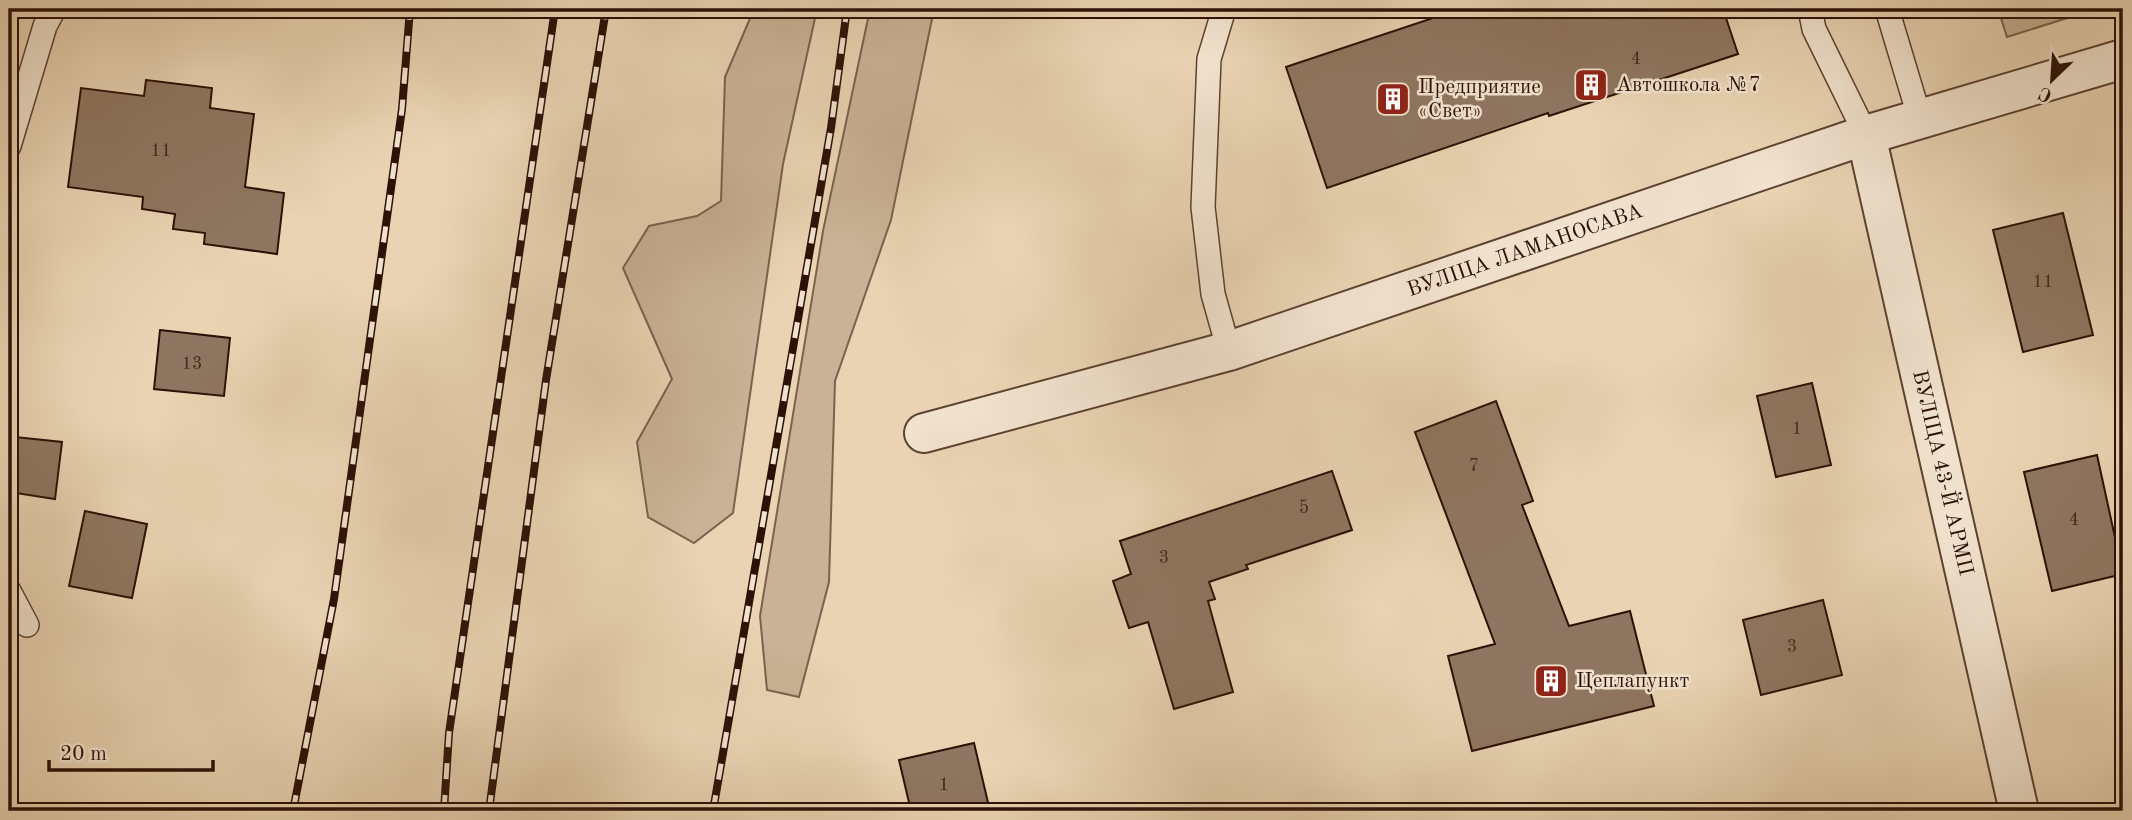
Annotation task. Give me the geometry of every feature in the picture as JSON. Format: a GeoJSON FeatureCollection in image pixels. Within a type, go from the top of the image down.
{"type":"FeatureCollection","features":[{"type":"Feature","properties":{"kind":"street","name":"ВУЛІЦА ЛАМАНОСАВА"},"geometry":{"type":"LineString","coordinates":[[924,433],[1229,351],[1866,135],[2123,59]]}},
{"type":"Feature","properties":{"kind":"street","name":"ВУЛІЦА 43-Й АРМІІ"},"geometry":{"type":"LineString","coordinates":[[1866,135],[2019,811]]}},
{"type":"Feature","properties":{"kind":"lane"},"geometry":{"type":"LineString","coordinates":[[9,146],[44,26],[54,9]]}},
{"type":"Feature","properties":{"kind":"lane"},"geometry":{"type":"LineString","coordinates":[[1224,9],[1209,59],[1203,207],[1213,293],[1229,351]]}},
{"type":"Feature","properties":{"kind":"lane"},"geometry":{"type":"LineString","coordinates":[[1810,9],[1814,29],[1866,135]]}},
{"type":"Feature","properties":{"kind":"lane"},"geometry":{"type":"LineString","coordinates":[[1887,9],[1920,119]]}},
{"type":"Feature","properties":{"kind":"lane"},"geometry":{"type":"LineString","coordinates":[[9,591],[27,625]]}},
{"type":"Feature","properties":{"kind":"shaded area"},"geometry":{"type":"Polygon","coordinates":[[[754,9],[817,9],[783,164],[733,513],[694,543],[648,517],[637,442],[672,379],[623,268],[649,226],[697,216],[721,201],[725,77],[754,9]]]}},
{"type":"Feature","properties":{"kind":"shaded area"},"geometry":{"type":"Polygon","coordinates":[[[870,9],[934,9],[891,220],[835,381],[829,582],[799,697],[767,690],[760,616],[823,231],[870,9]]]}},
{"type":"Feature","properties":{"kind":"shaded area"},"geometry":{"type":"Polygon","coordinates":[[[1998,9],[2096,9],[2007,37],[1998,9]]]}},
{"type":"Feature","properties":{"kind":"building"},"geometry":{"type":"Polygon","coordinates":[[[1460,9],[1723,9],[1738,54],[1549,116],[1548,113],[1327,188],[1286,67],[1460,9]]]}},
{"type":"Feature","properties":{"kind":"building"},"geometry":{"type":"Polygon","coordinates":[[[146,80],[212,88],[210,108],[254,114],[245,187],[284,193],[277,254],[204,244],[205,233],[173,229],[175,214],[142,209],[143,197],[68,187],[81,88],[144,96],[146,80]]]}},
{"type":"Feature","properties":{"kind":"building"},"geometry":{"type":"Polygon","coordinates":[[[2063,213],[2093,335],[2023,352],[1993,230],[2063,213]]]}},
{"type":"Feature","properties":{"kind":"building"},"geometry":{"type":"Polygon","coordinates":[[[160,330],[230,338],[224,396],[154,389],[160,330]]]}},
{"type":"Feature","properties":{"kind":"building"},"geometry":{"type":"Polygon","coordinates":[[[1812,383],[1831,465],[1776,477],[1757,396],[1812,383]]]}},
{"type":"Feature","properties":{"kind":"building"},"geometry":{"type":"Polygon","coordinates":[[[1496,401],[1533,501],[1522,505],[1569,626],[1630,611],[1654,706],[1472,751],[1448,656],[1495,644],[1415,432],[1496,401]]]}},
{"type":"Feature","properties":{"kind":"building"},"geometry":{"type":"Polygon","coordinates":[[[15,437],[62,442],[55,499],[9,492],[15,437]]]}},
{"type":"Feature","properties":{"kind":"building"},"geometry":{"type":"Polygon","coordinates":[[[2097,455],[2123,574],[2052,591],[2024,472],[2097,455]]]}},
{"type":"Feature","properties":{"kind":"building"},"geometry":{"type":"Polygon","coordinates":[[[1332,471],[1352,530],[1246,565],[1248,569],[1209,582],[1215,599],[1208,601],[1233,692],[1174,709],[1148,622],[1129,628],[1113,581],[1131,574],[1120,541],[1332,471]]]}},
{"type":"Feature","properties":{"kind":"building"},"geometry":{"type":"Polygon","coordinates":[[[85,511],[147,524],[132,598],[69,586],[85,511]]]}},
{"type":"Feature","properties":{"kind":"building"},"geometry":{"type":"Polygon","coordinates":[[[1823,600],[1842,675],[1761,695],[1743,620],[1823,600]]]}},
{"type":"Feature","properties":{"kind":"building"},"geometry":{"type":"Polygon","coordinates":[[[974,743],[990,811],[911,811],[899,760],[974,743]]]}},
{"type":"Feature","properties":{"kind":"railway"},"geometry":{"type":"LineString","coordinates":[[293,811],[334,599],[402,109],[410,9]]}},
{"type":"Feature","properties":{"kind":"railway"},"geometry":{"type":"LineString","coordinates":[[444,811],[449,733],[555,9]]}},
{"type":"Feature","properties":{"kind":"railway"},"geometry":{"type":"LineString","coordinates":[[489,811],[546,380],[606,9]]}},
{"type":"Feature","properties":{"kind":"railway"},"geometry":{"type":"LineString","coordinates":[[713,811],[831,128],[847,9]]}},
{"type":"Feature","properties":{"kind":"place","name":"Автошкола №7"},"geometry":{"type":"Point","coordinates":[1591,85]}},
{"type":"Feature","properties":{"kind":"place","name":"Предприятие «Свет»"},"geometry":{"type":"Point","coordinates":[1393,99]}},
{"type":"Feature","properties":{"kind":"place","name":"Цеплапункт"},"geometry":{"type":"Point","coordinates":[1551,681]}}]}
